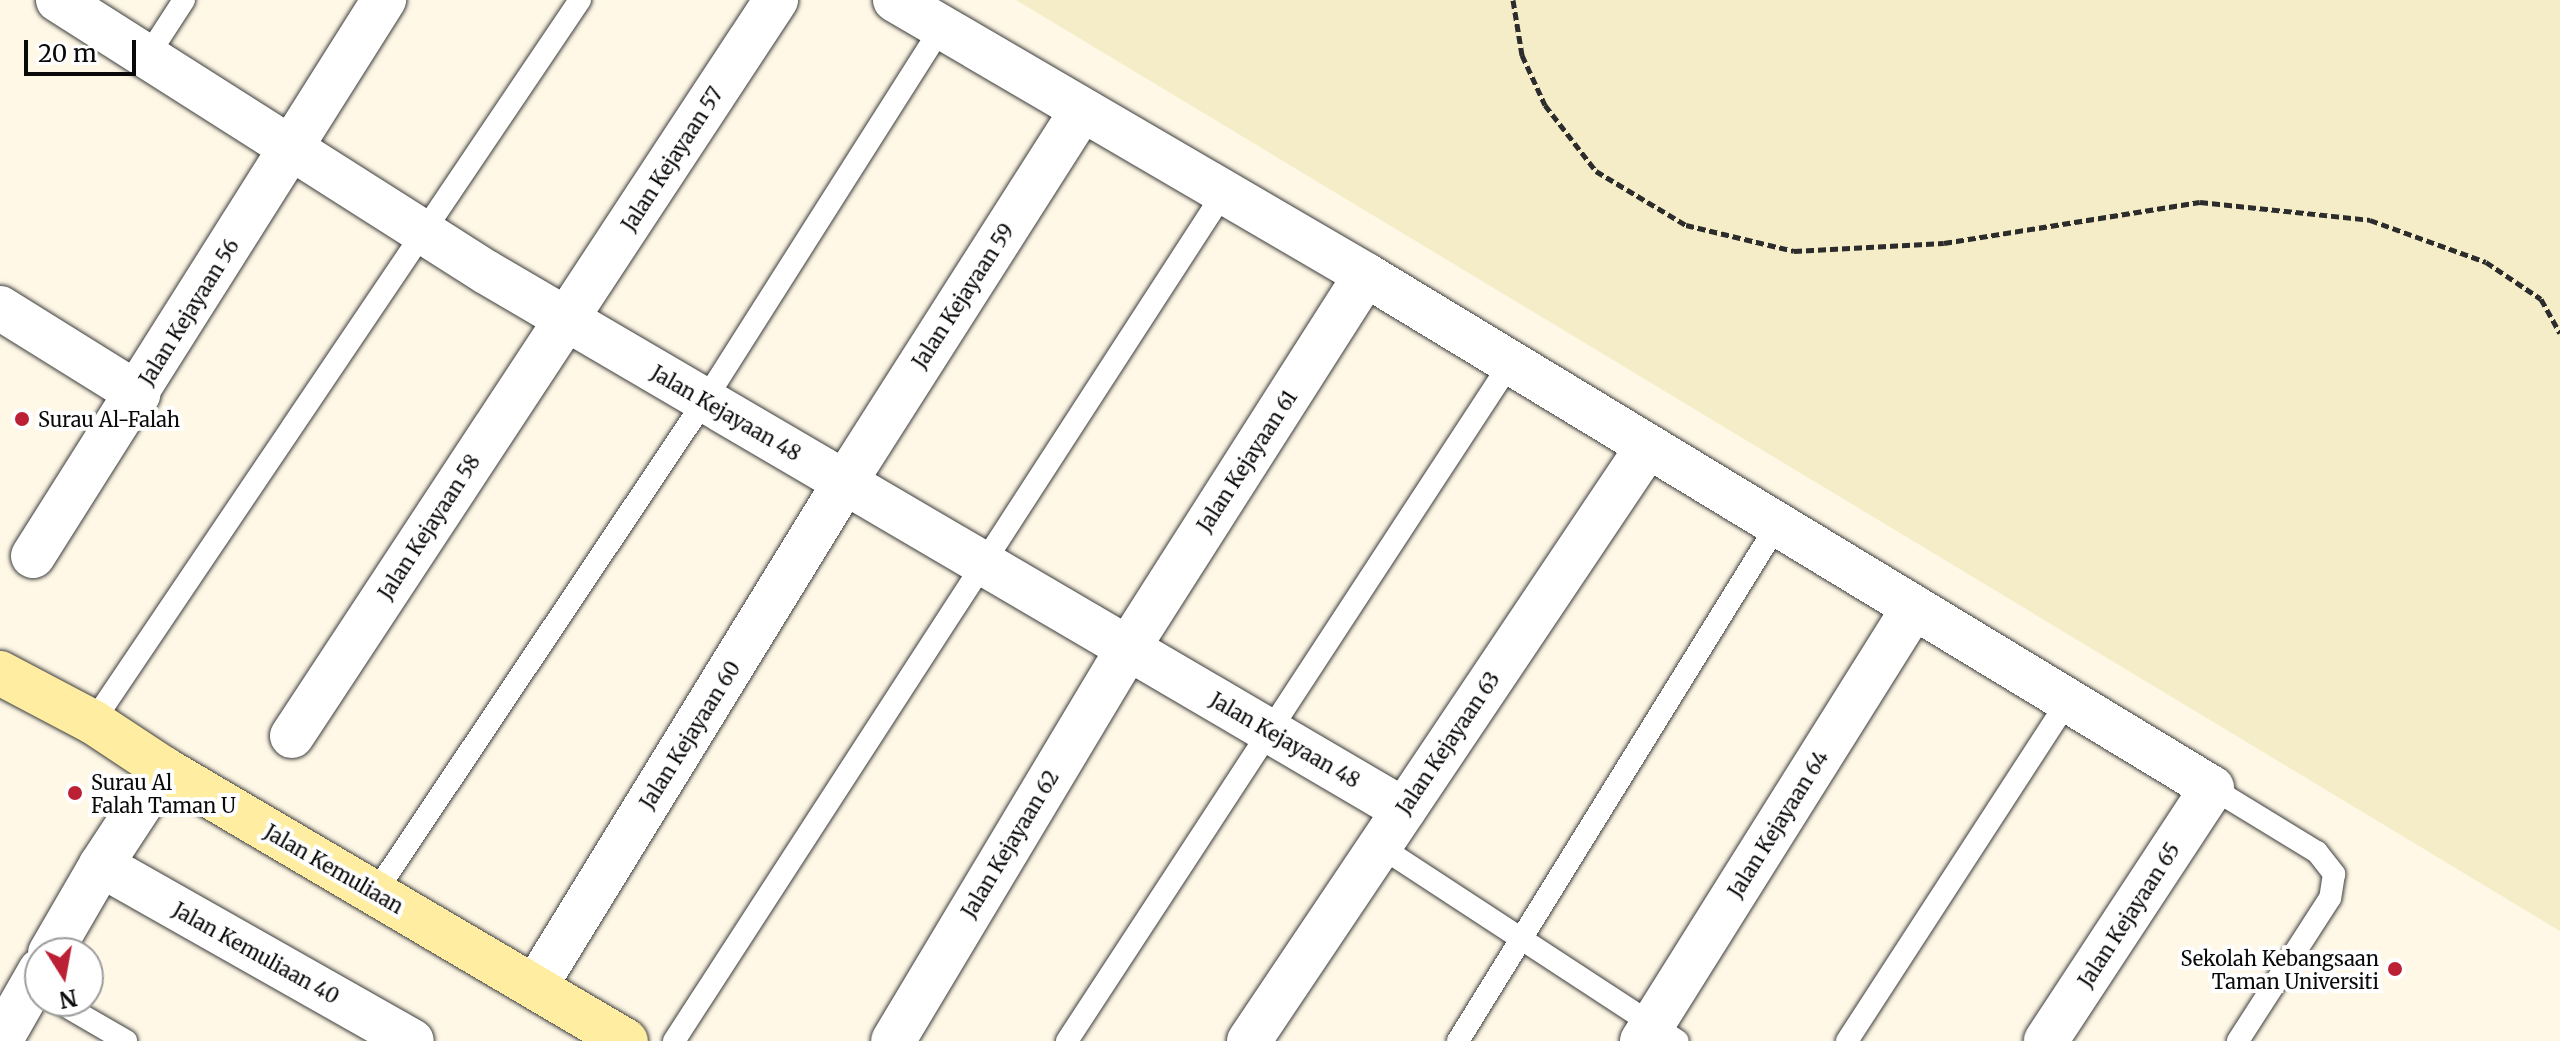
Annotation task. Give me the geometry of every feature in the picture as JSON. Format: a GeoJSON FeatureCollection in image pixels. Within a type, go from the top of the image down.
{"type":"FeatureCollection","features":[{"type":"Feature","properties":{"kind":"street","name":"Jalan Kejayaan 48"},"geometry":{"type":"LineString","coordinates":[[58,0],[425,233],[567,319],[1404,810]]}},
{"type":"Feature","properties":{"kind":"street","name":"Jalan Kejayaan 56"},"geometry":{"type":"LineString","coordinates":[[33,556],[384,0]]}},
{"type":"Feature","properties":{"kind":"street","name":"Jalan Kejayaan 57"},"geometry":{"type":"LineString","coordinates":[[567,319],[776,0]]}},
{"type":"Feature","properties":{"kind":"street"},"geometry":{"type":"LineString","coordinates":[[895,0],[1366,275],[2212,788]]}},
{"type":"Feature","properties":{"kind":"street","name":"Jalan Kejayaan 59"},"geometry":{"type":"LineString","coordinates":[[845,482],[1082,110]]}},
{"type":"Feature","properties":{"kind":"street","name":"Jalan Kejayaan 61"},"geometry":{"type":"LineString","coordinates":[[1128,648],[1366,275]]}},
{"type":"Feature","properties":{"kind":"street"},"geometry":{"type":"LineString","coordinates":[[0,308],[138,394]]}},
{"type":"Feature","properties":{"kind":"street","name":"Jalan Kejayaan 58"},"geometry":{"type":"LineString","coordinates":[[292,736],[567,319]]}},
{"type":"Feature","properties":{"kind":"street","name":"Jalan Kejayaan 63"},"geometry":{"type":"LineString","coordinates":[[1249,1041],[1648,446]]}},
{"type":"Feature","properties":{"kind":"street","name":"Jalan Kejayaan 60"},"geometry":{"type":"LineString","coordinates":[[535,987],[845,482]]}},
{"type":"Feature","properties":{"kind":"street","name":"Jalan Kejayaan 64"},"geometry":{"type":"LineString","coordinates":[[1658,1035],[1914,607]]}},
{"type":"Feature","properties":{"kind":"street","name":"Jalan Kejayaan 62"},"geometry":{"type":"LineString","coordinates":[[893,1041],[1128,648]]}},
{"type":"Feature","properties":{"kind":"street","name":"Jalan Kemuliaan"},"geometry":{"type":"LineString","coordinates":[[0,673],[93,722],[164,769],[626,1041]]}},
{"type":"Feature","properties":{"kind":"street"},"geometry":{"type":"LineString","coordinates":[[65,937],[101,865],[164,769]]}},
{"type":"Feature","properties":{"kind":"street","name":"Jalan Kejayaan 65"},"geometry":{"type":"LineString","coordinates":[[2046,1041],[2212,788]]}},
{"type":"Feature","properties":{"kind":"street","name":"Jalan Kemuliaan 40"},"geometry":{"type":"LineString","coordinates":[[101,865],[412,1041]]}},
{"type":"Feature","properties":{"kind":"street"},"geometry":{"type":"LineString","coordinates":[[0,1041],[24,1008]]}},
{"type":"Feature","properties":{"kind":"lane"},"geometry":{"type":"LineString","coordinates":[[147,57],[184,0]]}},
{"type":"Feature","properties":{"kind":"lane"},"geometry":{"type":"LineString","coordinates":[[93,722],[580,0]]}},
{"type":"Feature","properties":{"kind":"lane"},"geometry":{"type":"LineString","coordinates":[[375,893],[705,400],[942,27]]}},
{"type":"Feature","properties":{"kind":"lane"},"geometry":{"type":"LineString","coordinates":[[674,1041],[1224,192]]}},
{"type":"Feature","properties":{"kind":"lane"},"geometry":{"type":"LineString","coordinates":[[1067,1041],[1511,362]]}},
{"type":"Feature","properties":{"kind":"lane"},"geometry":{"type":"LineString","coordinates":[[1458,1041],[1777,525]]}},
{"type":"Feature","properties":{"kind":"lane"},"geometry":{"type":"LineString","coordinates":[[1847,1041],[2068,701]]}},
{"type":"Feature","properties":{"kind":"lane"},"geometry":{"type":"LineString","coordinates":[[2212,788],[2317,852],[2334,874],[2330,898],[2238,1041]]}},
{"type":"Feature","properties":{"kind":"lane"},"geometry":{"type":"LineString","coordinates":[[1378,845],[1522,939],[1658,1035]]}},
{"type":"Feature","properties":{"kind":"lane"},"geometry":{"type":"LineString","coordinates":[[94,1017],[126,1041]]}},
{"type":"Feature","properties":{"kind":"path"},"geometry":{"type":"LineString","coordinates":[[1513,0],[1522,55],[1545,105],[1596,171],[1686,225],[1794,251],[1944,243],[2200,202],[2370,220],[2486,262],[2541,299],[2560,333]]}},
{"type":"Feature","properties":{"kind":"shaded area"},"geometry":{"type":"Polygon","coordinates":[[[1016,0],[2560,0],[2560,931],[1016,0]]]}},
{"type":"Feature","properties":{"kind":"place","name":"Surau Al-Falah"},"geometry":{"type":"Point","coordinates":[22,419]}},
{"type":"Feature","properties":{"kind":"place","name":"Surau Al Falah Taman U"},"geometry":{"type":"Point","coordinates":[75,793]}},
{"type":"Feature","properties":{"kind":"place","name":"Sekolah Kebangsaan Taman Universiti"},"geometry":{"type":"Point","coordinates":[2395,969]}}]}
